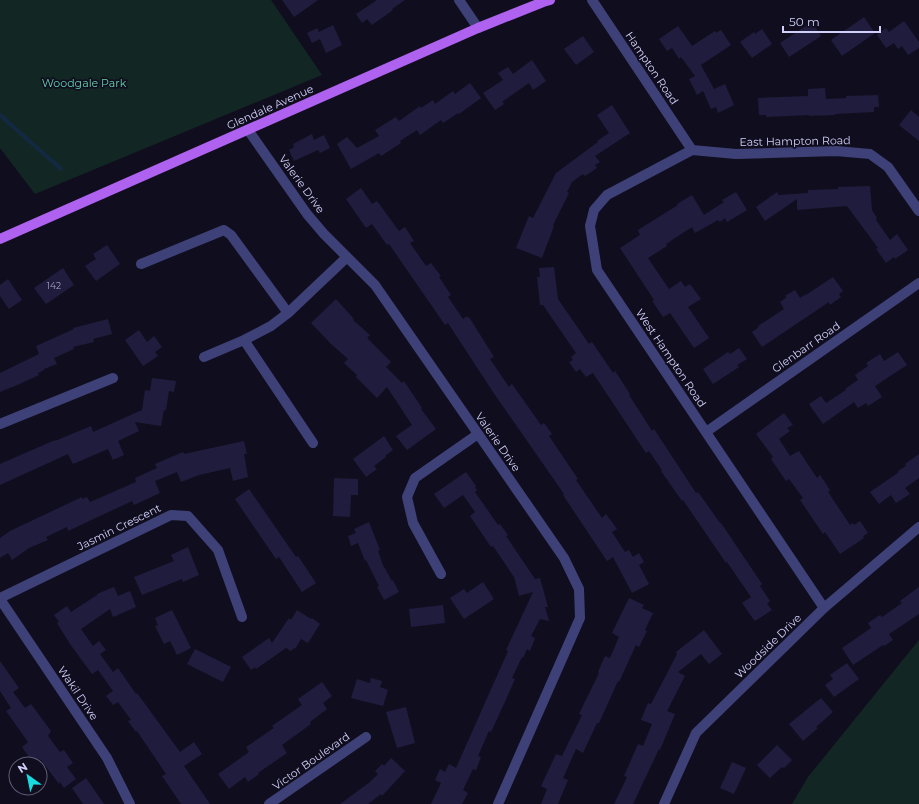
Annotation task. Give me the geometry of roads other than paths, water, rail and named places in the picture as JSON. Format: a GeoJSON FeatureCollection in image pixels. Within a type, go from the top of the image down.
{"type":"FeatureCollection","features":[{"type":"Feature","properties":{"kind":"main road","name":"Glendale Avenue"},"geometry":{"type":"LineString","coordinates":[[0,239],[478,28],[550,0]]}},
{"type":"Feature","properties":{"kind":"street"},"geometry":{"type":"LineString","coordinates":[[459,0],[478,28]]}},
{"type":"Feature","properties":{"kind":"street","name":"Hampton Road"},"geometry":{"type":"LineString","coordinates":[[592,0],[692,150]]}},
{"type":"Feature","properties":{"kind":"street","name":"Valerie Drive"},"geometry":{"type":"LineString","coordinates":[[248,130],[307,214],[324,234],[375,285],[564,558],[579,589],[580,618],[498,804]]}},
{"type":"Feature","properties":{"kind":"street","name":"East Hampton Road"},"geometry":{"type":"LineString","coordinates":[[692,150],[736,154],[836,151],[870,154],[888,167],[919,211]]}},
{"type":"Feature","properties":{"kind":"street","name":"West Hampton Road"},"geometry":{"type":"LineString","coordinates":[[692,150],[607,195],[594,210],[590,226],[597,270],[824,608]]}},
{"type":"Feature","properties":{"kind":"street"},"geometry":{"type":"LineString","coordinates":[[141,264],[224,230],[231,235],[288,313]]}},
{"type":"Feature","properties":{"kind":"street"},"geometry":{"type":"LineString","coordinates":[[204,357],[244,340],[271,326],[288,313],[347,257]]}},
{"type":"Feature","properties":{"kind":"street","name":"Glenbarr Road"},"geometry":{"type":"LineString","coordinates":[[706,432],[919,283]]}},
{"type":"Feature","properties":{"kind":"street"},"geometry":{"type":"LineString","coordinates":[[244,340],[313,443]]}},
{"type":"Feature","properties":{"kind":"street"},"geometry":{"type":"LineString","coordinates":[[0,424],[113,378]]}},
{"type":"Feature","properties":{"kind":"street"},"geometry":{"type":"LineString","coordinates":[[441,574],[413,523],[407,497],[415,478],[478,434]]}},
{"type":"Feature","properties":{"kind":"street","name":"Jasmin Crescent"},"geometry":{"type":"LineString","coordinates":[[0,599],[171,515],[188,516],[218,550],[242,617]]}},
{"type":"Feature","properties":{"kind":"street","name":"Woodside Drive"},"geometry":{"type":"LineString","coordinates":[[664,804],[696,733],[824,608],[919,527]]}},
{"type":"Feature","properties":{"kind":"street","name":"Wakil Drive"},"geometry":{"type":"LineString","coordinates":[[0,599],[107,758],[130,804]]}},
{"type":"Feature","properties":{"kind":"street","name":"Victor Boulevard"},"geometry":{"type":"LineString","coordinates":[[269,804],[366,737]]}},
{"type":"Feature","properties":{"kind":"waterway"},"geometry":{"type":"LineString","coordinates":[[0,115],[61,169]]}},
{"type":"Feature","properties":{"kind":"park label","name":"Woodgale Park"},"geometry":{"type":"Point","coordinates":[84,83]}}]}
